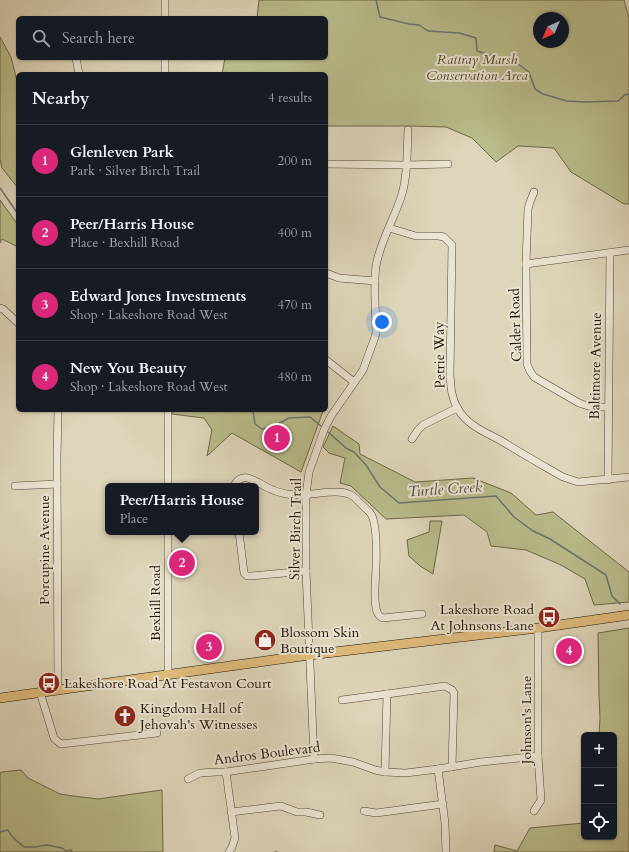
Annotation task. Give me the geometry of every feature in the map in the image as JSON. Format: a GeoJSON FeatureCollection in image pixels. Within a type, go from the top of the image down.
{"type":"FeatureCollection","features":[{"type":"Feature","properties":{"kind":"main road"},"geometry":{"type":"LineString","coordinates":[[0,698],[309,655],[538,628],[629,615]]}},
{"type":"Feature","properties":{"kind":"street"},"geometry":{"type":"LineString","coordinates":[[165,0],[165,16]]}},
{"type":"Feature","properties":{"kind":"street"},"geometry":{"type":"LineString","coordinates":[[76,60],[79,72]]}},
{"type":"Feature","properties":{"kind":"street"},"geometry":{"type":"LineString","coordinates":[[165,60],[165,72]]}},
{"type":"Feature","properties":{"kind":"street","name":"Silver Birch Trail"},"geometry":{"type":"LineString","coordinates":[[314,759],[306,571],[306,495],[309,472],[322,434],[331,416],[363,370],[376,333],[376,264],[402,194],[406,177],[408,130]]}},
{"type":"Feature","properties":{"kind":"street"},"geometry":{"type":"LineString","coordinates":[[328,164],[448,164]]}},
{"type":"Feature","properties":{"kind":"street","name":"Calder Road"},"geometry":{"type":"LineString","coordinates":[[534,192],[528,209],[526,264],[527,364],[534,377],[579,403],[595,407],[608,407]]}},
{"type":"Feature","properties":{"kind":"street","name":"Petrie Way"},"geometry":{"type":"LineString","coordinates":[[389,228],[416,236],[444,237],[452,245],[451,391],[457,408],[466,419],[476,427],[563,477],[578,482],[608,480],[629,476]]}},
{"type":"Feature","properties":{"kind":"street"},"geometry":{"type":"LineString","coordinates":[[526,264],[629,250]]}},
{"type":"Feature","properties":{"kind":"street","name":"Baltimore Avenue"},"geometry":{"type":"LineString","coordinates":[[608,480],[610,252]]}},
{"type":"Feature","properties":{"kind":"street"},"geometry":{"type":"LineString","coordinates":[[328,275],[339,278],[375,282]]}},
{"type":"Feature","properties":{"kind":"street"},"geometry":{"type":"LineString","coordinates":[[0,308],[16,321]]}},
{"type":"Feature","properties":{"kind":"street"},"geometry":{"type":"LineString","coordinates":[[328,362],[354,382]]}},
{"type":"Feature","properties":{"kind":"street"},"geometry":{"type":"LineString","coordinates":[[412,439],[423,425],[457,408]]}},
{"type":"Feature","properties":{"kind":"street","name":"Porcupine Avenue"},"geometry":{"type":"LineString","coordinates":[[58,412],[58,690]]}},
{"type":"Feature","properties":{"kind":"street"},"geometry":{"type":"LineString","coordinates":[[168,412],[168,483]]}},
{"type":"Feature","properties":{"kind":"street"},"geometry":{"type":"LineString","coordinates":[[236,483],[237,480],[247,477],[259,483]]}},
{"type":"Feature","properties":{"kind":"street"},"geometry":{"type":"LineString","coordinates":[[259,483],[272,490],[289,495],[341,492],[352,495],[372,515],[376,533],[375,602],[379,616],[383,618],[422,614]]}},
{"type":"Feature","properties":{"kind":"street"},"geometry":{"type":"LineString","coordinates":[[15,486],[57,484]]}},
{"type":"Feature","properties":{"kind":"street","name":"Bexhill Road"},"geometry":{"type":"LineString","coordinates":[[168,535],[168,675]]}},
{"type":"Feature","properties":{"kind":"street"},"geometry":{"type":"LineString","coordinates":[[239,535],[244,574],[247,576],[306,571]]}},
{"type":"Feature","properties":{"kind":"street","name":"Johnson's Lane"},"geometry":{"type":"LineString","coordinates":[[534,811],[541,800],[538,756],[538,628]]}},
{"type":"Feature","properties":{"kind":"street"},"geometry":{"type":"LineString","coordinates":[[342,700],[445,686],[452,690],[454,693],[452,767]]}},
{"type":"Feature","properties":{"kind":"street"},"geometry":{"type":"LineString","coordinates":[[40,692],[54,738],[61,744],[157,732]]}},
{"type":"Feature","properties":{"kind":"street"},"geometry":{"type":"LineString","coordinates":[[385,772],[387,694]]}},
{"type":"Feature","properties":{"kind":"street","name":"Andros Boulevard"},"geometry":{"type":"LineString","coordinates":[[188,779],[200,774],[226,772],[314,759],[331,758],[385,772],[406,773],[481,762],[538,756]]}},
{"type":"Feature","properties":{"kind":"street"},"geometry":{"type":"LineString","coordinates":[[438,769],[445,823],[446,852]]}},
{"type":"Feature","properties":{"kind":"street"},"geometry":{"type":"LineString","coordinates":[[226,772],[234,838],[229,852]]}},
{"type":"Feature","properties":{"kind":"street"},"geometry":{"type":"LineString","coordinates":[[364,811],[376,813],[443,804]]}},
{"type":"Feature","properties":{"kind":"street"},"geometry":{"type":"LineString","coordinates":[[231,812],[281,806],[296,812],[306,812],[320,815]]}},
{"type":"Feature","properties":{"kind":"green space","name":"Rattray Marsh Conservation Area"},"geometry":{"type":"Polygon","coordinates":[[[259,0],[624,0],[629,18],[629,204],[624,204],[571,172],[554,148],[518,146],[496,162],[472,138],[446,127],[328,126],[328,72],[222,72],[225,60],[328,60],[328,16],[257,16],[259,0]]]}},
{"type":"Feature","properties":{"kind":"green space"},"geometry":{"type":"Polygon","coordinates":[[[0,37],[11,57],[16,77],[16,186],[2,168],[0,159],[0,37]]]}},
{"type":"Feature","properties":{"kind":"green space"},"geometry":{"type":"Polygon","coordinates":[[[0,200],[16,222],[16,246],[2,239],[0,243],[0,200]]]}},
{"type":"Feature","properties":{"kind":"green space"},"geometry":{"type":"Polygon","coordinates":[[[172,412],[323,412],[301,472],[232,433],[207,456],[212,430],[204,418],[172,414],[172,412]]]}},
{"type":"Feature","properties":{"kind":"green space"},"geometry":{"type":"Polygon","coordinates":[[[333,426],[359,444],[360,454],[415,482],[473,478],[511,493],[536,515],[553,512],[629,572],[629,602],[594,605],[585,579],[561,565],[526,550],[491,546],[487,532],[464,515],[386,519],[351,486],[340,483],[345,458],[329,453],[323,447],[333,426]]]}},
{"type":"Feature","properties":{"kind":"green space"},"geometry":{"type":"Polygon","coordinates":[[[430,521],[442,521],[433,574],[420,566],[409,556],[407,540],[429,532],[430,521]]]}},
{"type":"Feature","properties":{"kind":"green space"},"geometry":{"type":"Polygon","coordinates":[[[629,628],[629,852],[494,852],[495,845],[517,851],[530,828],[581,823],[581,840],[617,840],[617,732],[599,732],[598,633],[629,628]]]}},
{"type":"Feature","properties":{"kind":"green space"},"geometry":{"type":"Polygon","coordinates":[[[21,770],[28,778],[60,794],[73,796],[98,799],[162,790],[163,852],[0,852],[0,773],[21,770]]]}},
{"type":"Feature","properties":{"kind":"waterway"},"geometry":{"type":"LineString","coordinates":[[376,0],[380,17],[419,25],[428,31],[459,33],[476,38],[477,51],[514,61],[529,72],[535,89],[543,94],[567,101],[585,102],[618,101],[626,94],[629,95]]}},
{"type":"Feature","properties":{"kind":"waterway","name":"Turtle Creek"},"geometry":{"type":"LineString","coordinates":[[0,188],[16,211]]}},
{"type":"Feature","properties":{"kind":"waterway","name":"Turtle Creek"},"geometry":{"type":"LineString","coordinates":[[253,412],[255,424],[262,429],[272,427],[289,418],[310,417],[321,426]]}},
{"type":"Feature","properties":{"kind":"waterway","name":"Turtle Creek"},"geometry":{"type":"LineString","coordinates":[[328,432],[346,448],[354,452],[366,465],[380,487],[399,503],[496,496],[514,517],[533,531],[550,539],[606,575],[612,596],[620,604]]}},
{"type":"Feature","properties":{"kind":"waterway"},"geometry":{"type":"LineString","coordinates":[[0,832],[8,830],[13,838],[24,847],[47,845],[62,848],[66,851],[71,850],[72,852]]}},
{"type":"Feature","properties":{"kind":"place","name":"Glenleven Park"},"geometry":{"type":"Point","coordinates":[277,438]}},
{"type":"Feature","properties":{"kind":"place","name":"Peer/Harris House"},"geometry":{"type":"Point","coordinates":[182,563]}},
{"type":"Feature","properties":{"kind":"place","name":"Lakeshore Road At Johnsons Lane"},"geometry":{"type":"Point","coordinates":[549,617]}},
{"type":"Feature","properties":{"kind":"place","name":"Blossom Skin Boutique"},"geometry":{"type":"Point","coordinates":[265,640]}},
{"type":"Feature","properties":{"kind":"place","name":"Edward Jones Investments"},"geometry":{"type":"Point","coordinates":[209,647]}},
{"type":"Feature","properties":{"kind":"place","name":"New You Beauty"},"geometry":{"type":"Point","coordinates":[569,651]}},
{"type":"Feature","properties":{"kind":"place","name":"Lakeshore Road At Festavon Court"},"geometry":{"type":"Point","coordinates":[49,683]}},
{"type":"Feature","properties":{"kind":"place","name":"Kingdom Hall of Jehovah's Witnesses"},"geometry":{"type":"Point","coordinates":[125,716]}}]}
